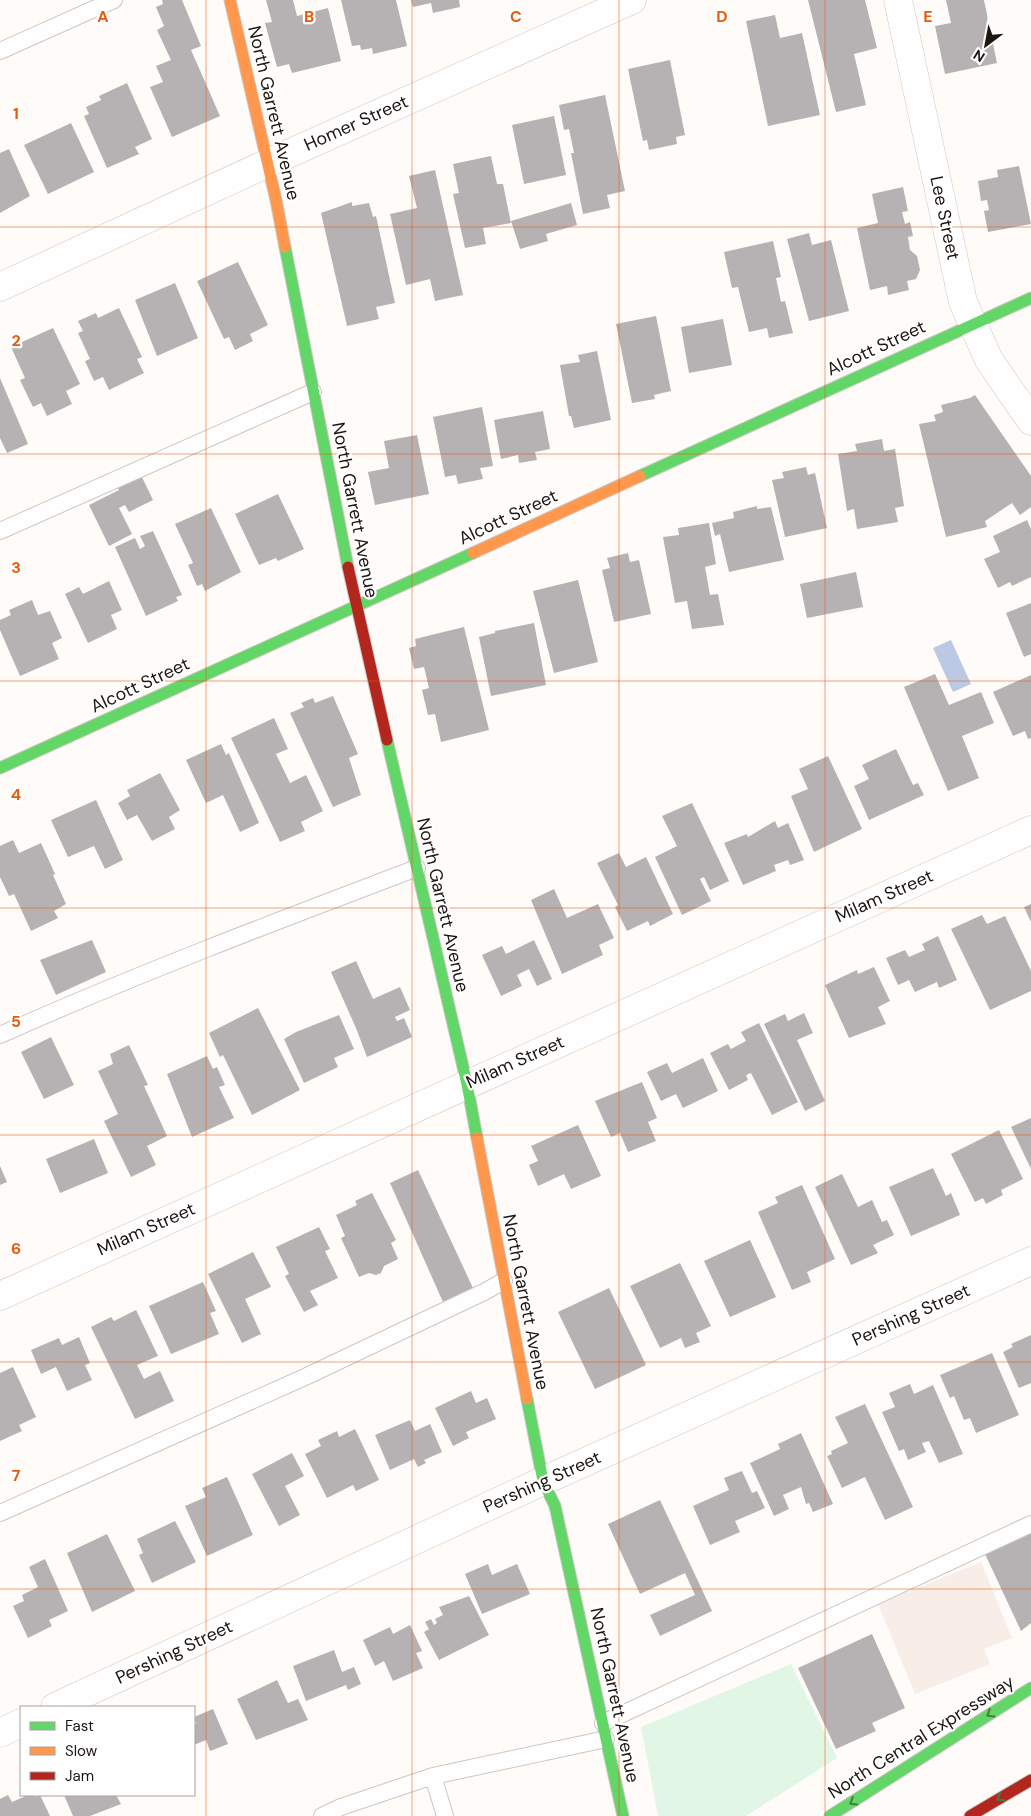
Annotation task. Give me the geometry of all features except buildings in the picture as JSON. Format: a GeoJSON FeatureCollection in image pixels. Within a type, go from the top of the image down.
{"type":"FeatureCollection","features":[{"type":"Feature","properties":{"kind":"main road","name":"North Garrett Avenue"},"geometry":{"type":"LineString","coordinates":[[230,0],[268,163],[355,605],[467,1084],[543,1481],[555,1506],[623,1816]]}},
{"type":"Feature","properties":{"kind":"main road","name":"Alcott Street"},"geometry":{"type":"LineString","coordinates":[[0,768],[1031,298]]}},
{"type":"Feature","properties":{"kind":"main road","name":"North Central Expressway"},"geometry":{"type":"LineString","coordinates":[[830,1816],[1031,1688]]}},
{"type":"Feature","properties":{"kind":"main road"},"geometry":{"type":"LineString","coordinates":[[970,1816],[1031,1780]]}},
{"type":"Feature","properties":{"kind":"street","name":"Homer Street"},"geometry":{"type":"LineString","coordinates":[[0,287],[268,163],[632,0]]}},
{"type":"Feature","properties":{"kind":"street","name":"Lee Street"},"geometry":{"type":"LineString","coordinates":[[898,0],[963,302],[989,360],[1031,421]]}},
{"type":"Feature","properties":{"kind":"street","name":"Milam Street"},"geometry":{"type":"LineString","coordinates":[[0,1296],[1031,830]]}},
{"type":"Feature","properties":{"kind":"street","name":"Pershing Street"},"geometry":{"type":"LineString","coordinates":[[57,1706],[543,1481],[1031,1261]]}},
{"type":"Feature","properties":{"kind":"street"},"geometry":{"type":"LineString","coordinates":[[0,1733],[20,1723]]}},
{"type":"Feature","properties":{"kind":"lane"},"geometry":{"type":"LineString","coordinates":[[0,51],[114,0]]}},
{"type":"Feature","properties":{"kind":"lane"},"geometry":{"type":"LineString","coordinates":[[0,532],[313,392]]}},
{"type":"Feature","properties":{"kind":"lane"},"geometry":{"type":"LineString","coordinates":[[0,1035],[74,1002],[252,930],[417,868]]}},
{"type":"Feature","properties":{"kind":"lane"},"geometry":{"type":"LineString","coordinates":[[0,1513],[305,1377],[504,1281]]}},
{"type":"Feature","properties":{"kind":"lane"},"geometry":{"type":"LineString","coordinates":[[603,1723],[1031,1524]]}},
{"type":"Feature","properties":{"kind":"lane"},"geometry":{"type":"LineString","coordinates":[[322,1816],[341,1807],[433,1776],[606,1739]]}},
{"type":"Feature","properties":{"kind":"lane"},"geometry":{"type":"LineString","coordinates":[[433,1776],[445,1816]]}},
{"type":"Feature","properties":{"kind":"shaded area"},"geometry":{"type":"Polygon","coordinates":[[[981,1562],[1012,1638],[984,1649],[990,1664],[915,1694],[878,1604],[981,1562]]]}},
{"type":"Feature","properties":{"kind":"green space"},"geometry":{"type":"Polygon","coordinates":[[[791,1664],[837,1758],[746,1816],[658,1816],[641,1727],[791,1664]]]}},
{"type":"Feature","properties":{"kind":"water"},"geometry":{"type":"Polygon","coordinates":[[[951,640],[971,684],[953,692],[933,648],[951,640]]]}},
{"type":"Feature","properties":{"kind":"traffic: fast"},"geometry":{"type":"LineString","coordinates":[[285,247],[348,567]]}},
{"type":"Feature","properties":{"kind":"traffic: fast"},"geometry":{"type":"LineString","coordinates":[[640,476],[1031,298]]}},
{"type":"Feature","properties":{"kind":"traffic: fast"},"geometry":{"type":"LineString","coordinates":[[0,768],[473,553]]}},
{"type":"Feature","properties":{"kind":"traffic: fast"},"geometry":{"type":"LineString","coordinates":[[387,740],[467,1084],[477,1138]]}},
{"type":"Feature","properties":{"kind":"traffic: fast"},"geometry":{"type":"LineString","coordinates":[[527,1399],[543,1481],[555,1506],[623,1816]]}},
{"type":"Feature","properties":{"kind":"traffic: fast"},"geometry":{"type":"LineString","coordinates":[[830,1816],[1031,1688]]}},
{"type":"Feature","properties":{"kind":"traffic: slow"},"geometry":{"type":"LineString","coordinates":[[230,0],[285,247]]}},
{"type":"Feature","properties":{"kind":"traffic: slow"},"geometry":{"type":"LineString","coordinates":[[473,553],[640,476]]}},
{"type":"Feature","properties":{"kind":"traffic: slow"},"geometry":{"type":"LineString","coordinates":[[477,1138],[527,1399]]}},
{"type":"Feature","properties":{"kind":"traffic: jam"},"geometry":{"type":"LineString","coordinates":[[348,567],[387,740]]}},
{"type":"Feature","properties":{"kind":"traffic: jam"},"geometry":{"type":"LineString","coordinates":[[970,1816],[1031,1780]]}}]}
